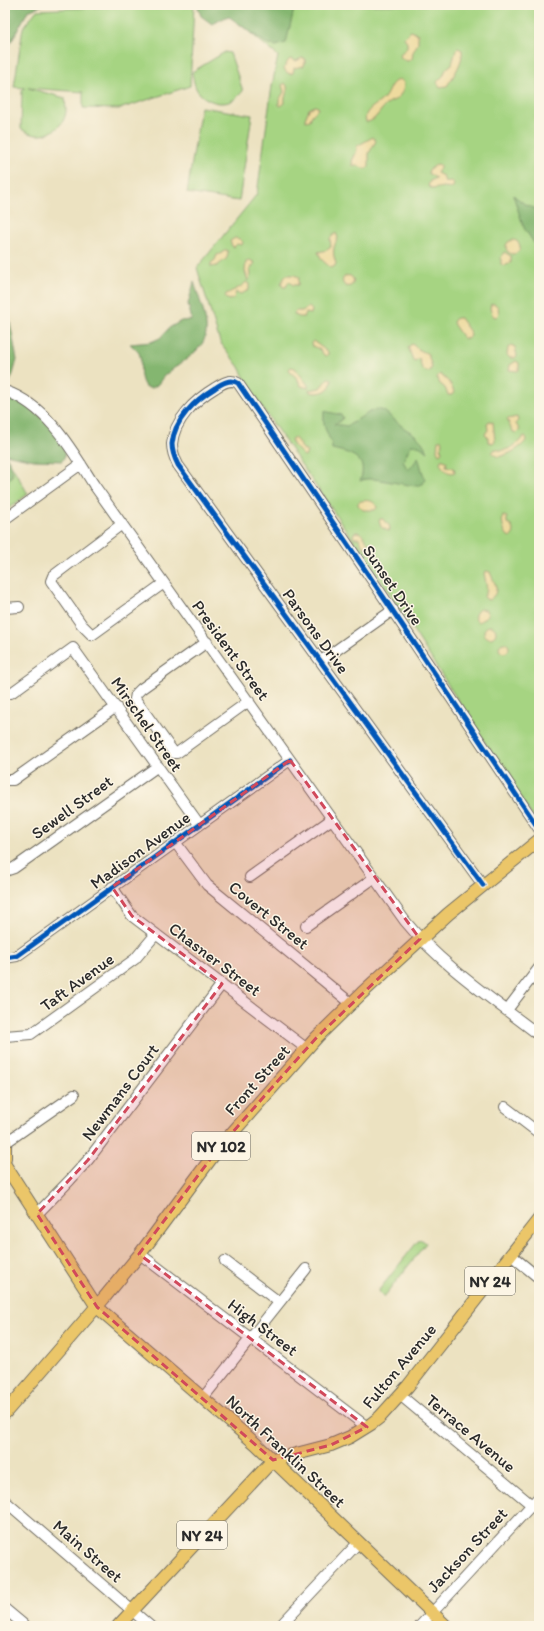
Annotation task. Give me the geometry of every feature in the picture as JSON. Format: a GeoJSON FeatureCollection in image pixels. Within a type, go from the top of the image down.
{"type":"FeatureCollection","features":[{"type":"Feature","properties":{"kind":"main road","name":"Front Street"},"geometry":{"type":"LineString","coordinates":[[5,1413],[97,1307],[140,1254],[218,1149],[307,1049],[420,939],[483,885],[539,840]]}},
{"type":"Feature","properties":{"kind":"main road","name":"North Franklin Street"},"geometry":{"type":"LineString","coordinates":[[5,1143],[6,1168],[97,1307],[273,1460],[446,1626]]}},
{"type":"Feature","properties":{"kind":"main road","name":"Fulton Avenue"},"geometry":{"type":"LineString","coordinates":[[273,1460],[331,1445],[350,1437],[380,1417],[400,1395],[539,1219]]}},
{"type":"Feature","properties":{"kind":"main road","name":"NY 24"},"geometry":{"type":"LineString","coordinates":[[118,1626],[273,1460]]}},
{"type":"Feature","properties":{"kind":"street","name":"Sunset Drive"},"geometry":{"type":"LineString","coordinates":[[210,391],[223,383],[235,381],[238,383],[393,610],[539,829]]}},
{"type":"Feature","properties":{"kind":"street","name":"President Street"},"geometry":{"type":"LineString","coordinates":[[5,391],[31,405],[43,415],[63,439],[405,921],[420,939],[448,964],[539,1035]]}},
{"type":"Feature","properties":{"kind":"street","name":"Parsons Drive"},"geometry":{"type":"LineString","coordinates":[[210,391],[196,401],[182,419],[175,433],[172,444],[174,458],[483,885]]}},
{"type":"Feature","properties":{"kind":"street"},"geometry":{"type":"LineString","coordinates":[[5,519],[81,464]]}},
{"type":"Feature","properties":{"kind":"street"},"geometry":{"type":"LineString","coordinates":[[122,524],[56,572],[51,581],[82,625],[92,635],[164,583]]}},
{"type":"Feature","properties":{"kind":"street"},"geometry":{"type":"LineString","coordinates":[[5,608],[20,607]]}},
{"type":"Feature","properties":{"kind":"street"},"geometry":{"type":"LineString","coordinates":[[320,661],[393,610]]}},
{"type":"Feature","properties":{"kind":"street"},"geometry":{"type":"LineString","coordinates":[[207,642],[141,689],[136,694],[135,699],[174,753],[182,751],[249,701]]}},
{"type":"Feature","properties":{"kind":"street","name":"Mirschel Street"},"geometry":{"type":"LineString","coordinates":[[5,693],[11,693],[73,648],[200,824]]}},
{"type":"Feature","properties":{"kind":"street"},"geometry":{"type":"LineString","coordinates":[[5,780],[12,780],[116,707]]}},
{"type":"Feature","properties":{"kind":"street","name":"Madison Avenue"},"geometry":{"type":"LineString","coordinates":[[5,958],[17,956],[290,760]]}},
{"type":"Feature","properties":{"kind":"street","name":"Sewell Street"},"geometry":{"type":"LineString","coordinates":[[5,871],[14,868],[158,766]]}},
{"type":"Feature","properties":{"kind":"street"},"geometry":{"type":"LineString","coordinates":[[250,877],[332,819]]}},
{"type":"Feature","properties":{"kind":"street","name":"Covert Street"},"geometry":{"type":"LineString","coordinates":[[175,842],[207,885],[352,1004]]}},
{"type":"Feature","properties":{"kind":"street"},"geometry":{"type":"LineString","coordinates":[[306,926],[374,878]]}},
{"type":"Feature","properties":{"kind":"street","name":"Chasner Street"},"geometry":{"type":"LineString","coordinates":[[112,887],[132,916],[307,1049]]}},
{"type":"Feature","properties":{"kind":"street","name":"Taft Avenue"},"geometry":{"type":"LineString","coordinates":[[5,1036],[31,1034],[135,959],[156,934]]}},
{"type":"Feature","properties":{"kind":"street"},"geometry":{"type":"LineString","coordinates":[[507,1010],[539,968]]}},
{"type":"Feature","properties":{"kind":"street","name":"Newmans Court"},"geometry":{"type":"LineString","coordinates":[[37,1214],[88,1160],[222,984]]}},
{"type":"Feature","properties":{"kind":"street"},"geometry":{"type":"LineString","coordinates":[[5,1143],[74,1096]]}},
{"type":"Feature","properties":{"kind":"street"},"geometry":{"type":"LineString","coordinates":[[505,1107],[539,1133]]}},
{"type":"Feature","properties":{"kind":"street","name":"High Street"},"geometry":{"type":"LineString","coordinates":[[140,1254],[367,1426]]}},
{"type":"Feature","properties":{"kind":"street"},"geometry":{"type":"LineString","coordinates":[[511,1255],[539,1278]]}},
{"type":"Feature","properties":{"kind":"street"},"geometry":{"type":"LineString","coordinates":[[225,1261],[279,1302]]}},
{"type":"Feature","properties":{"kind":"street"},"geometry":{"type":"LineString","coordinates":[[203,1398],[306,1268]]}},
{"type":"Feature","properties":{"kind":"street","name":"Terrace Avenue"},"geometry":{"type":"LineString","coordinates":[[400,1395],[535,1508]]}},
{"type":"Feature","properties":{"kind":"street","name":"Jackson Street"},"geometry":{"type":"LineString","coordinates":[[420,1626],[535,1508],[539,1497]]}},
{"type":"Feature","properties":{"kind":"street","name":"Main Street"},"geometry":{"type":"LineString","coordinates":[[5,1501],[150,1626]]}},
{"type":"Feature","properties":{"kind":"street"},"geometry":{"type":"LineString","coordinates":[[280,1626],[359,1542]]}},
{"type":"Feature","properties":{"kind":"street"},"geometry":{"type":"LineString","coordinates":[[5,1609],[22,1625]]}},
{"type":"Feature","properties":{"kind":"highlighted area"},"geometry":{"type":"Polygon","coordinates":[[[290,760],[420,939],[317,1037],[267,1093],[218,1149],[139,1254],[367,1427],[331,1445],[273,1460],[97,1307],[37,1214],[88,1160],[222,984],[132,916],[112,887],[290,760]]]}},
{"type":"Feature","properties":{"kind":"green space"},"geometry":{"type":"Polygon","coordinates":[[[5,5],[43,5],[28,11],[5,53],[5,5]]]}},
{"type":"Feature","properties":{"kind":"green space"},"geometry":{"type":"Polygon","coordinates":[[[152,5],[194,5],[190,86],[119,109],[83,108],[83,92],[28,88],[65,98],[66,110],[61,124],[53,131],[43,135],[36,135],[21,129],[22,90],[25,88],[14,87],[23,28],[37,10],[152,5]]]}},
{"type":"Feature","properties":{"kind":"green space"},"geometry":{"type":"Polygon","coordinates":[[[197,5],[295,5],[286,43],[276,46],[266,43],[228,16],[212,24],[201,16],[197,5]]]}},
{"type":"Feature","properties":{"kind":"green space"},"geometry":{"type":"Polygon","coordinates":[[[217,5],[539,5],[539,827],[390,594],[253,394],[239,367],[220,342],[197,268],[257,194],[272,86],[278,56],[217,5]]]}},
{"type":"Feature","properties":{"kind":"green space"},"geometry":{"type":"Polygon","coordinates":[[[225,52],[230,53],[243,91],[229,102],[219,103],[209,100],[200,94],[195,86],[192,72],[225,52]]]}},
{"type":"Feature","properties":{"kind":"green space"},"geometry":{"type":"Polygon","coordinates":[[[201,107],[252,115],[239,201],[187,193],[201,107]]]}},
{"type":"Feature","properties":{"kind":"green space"},"geometry":{"type":"Polygon","coordinates":[[[513,195],[526,205],[539,210],[539,256],[536,246],[524,228],[513,195]]]}},
{"type":"Feature","properties":{"kind":"green space"},"geometry":{"type":"Polygon","coordinates":[[[194,282],[206,321],[206,333],[204,340],[195,352],[169,371],[156,386],[153,388],[145,387],[140,373],[141,361],[139,353],[130,344],[151,342],[160,338],[169,328],[181,321],[192,320],[188,304],[194,282]]]}},
{"type":"Feature","properties":{"kind":"green space"},"geometry":{"type":"Polygon","coordinates":[[[5,295],[17,360],[8,386],[5,379],[5,295]]]}},
{"type":"Feature","properties":{"kind":"green space"},"geometry":{"type":"Polygon","coordinates":[[[11,397],[28,406],[52,429],[62,443],[64,456],[62,461],[34,460],[5,454],[5,401],[11,397]]]}},
{"type":"Feature","properties":{"kind":"green space"},"geometry":{"type":"Polygon","coordinates":[[[377,409],[384,411],[422,442],[428,452],[419,446],[411,445],[403,461],[408,470],[418,457],[425,480],[423,484],[415,486],[374,479],[360,481],[362,467],[360,462],[346,452],[332,449],[324,425],[324,411],[341,415],[343,417],[341,421],[334,424],[347,426],[377,409]]]}},
{"type":"Feature","properties":{"kind":"green space"},"geometry":{"type":"Polygon","coordinates":[[[5,454],[28,494],[5,511],[5,494],[7,493],[8,480],[13,474],[5,454]]]}},
{"type":"Feature","properties":{"kind":"green space"},"geometry":{"type":"Polygon","coordinates":[[[5,454],[13,474],[8,480],[7,493],[5,494],[5,454]]]}},
{"type":"Feature","properties":{"kind":"green space"},"geometry":{"type":"Polygon","coordinates":[[[422,1240],[426,1243],[384,1297],[379,1290],[418,1241],[422,1240]]]}},
{"type":"Feature","properties":{"kind":"sand"},"geometry":{"type":"Polygon","coordinates":[[[411,31],[418,34],[418,43],[413,52],[412,59],[407,61],[401,58],[400,54],[407,48],[407,43],[404,37],[411,31]]]}},
{"type":"Feature","properties":{"kind":"sand"},"geometry":{"type":"Polygon","coordinates":[[[458,48],[462,50],[462,54],[458,69],[447,86],[440,87],[437,82],[443,76],[446,69],[452,64],[458,48]]]}},
{"type":"Feature","properties":{"kind":"sand"},"geometry":{"type":"Polygon","coordinates":[[[302,58],[306,59],[304,66],[294,68],[293,73],[290,74],[286,72],[284,68],[290,59],[296,61],[302,58]]]}},
{"type":"Feature","properties":{"kind":"sand"},"geometry":{"type":"Polygon","coordinates":[[[400,79],[404,85],[403,91],[399,97],[387,104],[373,120],[366,122],[365,118],[368,111],[384,98],[396,80],[400,79]]]}},
{"type":"Feature","properties":{"kind":"sand"},"geometry":{"type":"Polygon","coordinates":[[[285,83],[287,85],[287,90],[285,103],[281,106],[279,105],[279,100],[284,92],[282,85],[285,83]]]}},
{"type":"Feature","properties":{"kind":"sand"},"geometry":{"type":"Polygon","coordinates":[[[315,106],[318,107],[318,109],[312,115],[310,120],[306,121],[305,119],[309,109],[315,106]]]}},
{"type":"Feature","properties":{"kind":"sand"},"geometry":{"type":"Polygon","coordinates":[[[373,137],[376,141],[369,153],[369,167],[365,169],[358,166],[353,166],[352,161],[356,153],[357,146],[373,137]]]}},
{"type":"Feature","properties":{"kind":"sand"},"geometry":{"type":"Polygon","coordinates":[[[437,164],[440,165],[440,168],[437,173],[443,176],[445,182],[453,182],[454,185],[452,188],[443,187],[433,189],[428,186],[430,181],[436,178],[429,174],[428,171],[437,164]]]}},
{"type":"Feature","properties":{"kind":"sand"},"geometry":{"type":"Polygon","coordinates":[[[336,233],[338,238],[334,247],[334,256],[336,263],[335,266],[331,268],[322,260],[318,252],[327,250],[331,247],[330,238],[336,233]]]}},
{"type":"Feature","properties":{"kind":"sand"},"geometry":{"type":"Polygon","coordinates":[[[235,238],[240,239],[243,242],[242,245],[237,244],[234,247],[232,246],[230,241],[235,238]]]}},
{"type":"Feature","properties":{"kind":"sand"},"geometry":{"type":"Polygon","coordinates":[[[513,240],[518,242],[520,247],[518,252],[513,254],[508,252],[506,247],[508,242],[513,240]]]}},
{"type":"Feature","properties":{"kind":"sand"},"geometry":{"type":"Polygon","coordinates":[[[224,250],[227,250],[228,252],[227,258],[217,266],[211,267],[211,263],[215,260],[217,255],[222,253],[224,250]]]}},
{"type":"Feature","properties":{"kind":"sand"},"geometry":{"type":"Polygon","coordinates":[[[504,252],[511,256],[511,263],[504,266],[501,264],[501,258],[504,252]]]}},
{"type":"Feature","properties":{"kind":"sand"},"geometry":{"type":"Polygon","coordinates":[[[250,260],[255,263],[250,269],[251,275],[248,281],[245,271],[246,262],[250,260]]]}},
{"type":"Feature","properties":{"kind":"sand"},"geometry":{"type":"Polygon","coordinates":[[[286,275],[294,275],[299,277],[298,285],[293,285],[289,281],[286,287],[283,287],[281,284],[286,275]]]}},
{"type":"Feature","properties":{"kind":"sand"},"geometry":{"type":"Polygon","coordinates":[[[346,276],[350,276],[352,277],[352,285],[346,286],[343,283],[343,279],[346,276]]]}},
{"type":"Feature","properties":{"kind":"sand"},"geometry":{"type":"Polygon","coordinates":[[[246,282],[249,284],[249,290],[241,294],[236,292],[234,298],[230,300],[225,298],[226,294],[245,284],[246,282]]]}},
{"type":"Feature","properties":{"kind":"sand"},"geometry":{"type":"Polygon","coordinates":[[[491,304],[495,304],[498,307],[499,314],[496,317],[493,316],[490,309],[491,304]]]}},
{"type":"Feature","properties":{"kind":"sand"},"geometry":{"type":"Polygon","coordinates":[[[309,307],[312,310],[311,314],[306,313],[304,317],[299,317],[294,313],[296,311],[302,311],[309,307]]]}},
{"type":"Feature","properties":{"kind":"sand"},"geometry":{"type":"Polygon","coordinates":[[[456,318],[460,318],[470,332],[471,336],[467,339],[463,338],[454,325],[453,322],[456,318]]]}},
{"type":"Feature","properties":{"kind":"sand"},"geometry":{"type":"Polygon","coordinates":[[[313,341],[328,352],[328,355],[325,356],[319,349],[312,346],[311,343],[313,341]]]}},
{"type":"Feature","properties":{"kind":"sand"},"geometry":{"type":"Polygon","coordinates":[[[412,344],[428,354],[432,367],[430,371],[427,372],[422,369],[419,358],[415,361],[413,360],[408,347],[412,344]]]}},
{"type":"Feature","properties":{"kind":"sand"},"geometry":{"type":"Polygon","coordinates":[[[511,345],[515,347],[517,356],[515,358],[510,358],[507,355],[508,348],[511,345]]]}},
{"type":"Feature","properties":{"kind":"sand"},"geometry":{"type":"Polygon","coordinates":[[[516,361],[519,363],[519,370],[509,370],[510,365],[516,361]]]}},
{"type":"Feature","properties":{"kind":"sand"},"geometry":{"type":"Polygon","coordinates":[[[291,367],[295,368],[308,385],[308,388],[301,386],[297,378],[290,372],[289,369],[291,367]]]}},
{"type":"Feature","properties":{"kind":"sand"},"geometry":{"type":"Polygon","coordinates":[[[440,374],[450,383],[454,392],[452,395],[448,395],[445,388],[438,382],[437,377],[440,374]]]}},
{"type":"Feature","properties":{"kind":"sand"},"geometry":{"type":"Polygon","coordinates":[[[328,378],[332,379],[328,389],[318,393],[310,392],[309,390],[320,388],[328,378]]]}},
{"type":"Feature","properties":{"kind":"sand"},"geometry":{"type":"Polygon","coordinates":[[[517,417],[518,420],[516,424],[520,430],[516,433],[512,431],[507,419],[517,417]]]}},
{"type":"Feature","properties":{"kind":"sand"},"geometry":{"type":"Polygon","coordinates":[[[489,421],[493,422],[495,441],[493,443],[488,442],[488,437],[485,434],[488,430],[487,424],[489,421]]]}},
{"type":"Feature","properties":{"kind":"sand"},"geometry":{"type":"Polygon","coordinates":[[[523,437],[527,439],[525,442],[510,453],[498,457],[492,453],[495,449],[503,450],[510,448],[523,437]]]}},
{"type":"Feature","properties":{"kind":"sand"},"geometry":{"type":"Polygon","coordinates":[[[292,438],[295,438],[307,452],[306,455],[304,456],[294,446],[291,440],[292,438]]]}},
{"type":"Feature","properties":{"kind":"sand"},"geometry":{"type":"Polygon","coordinates":[[[438,440],[442,440],[443,442],[441,447],[442,452],[439,454],[437,450],[438,440]]]}},
{"type":"Feature","properties":{"kind":"sand"},"geometry":{"type":"Polygon","coordinates":[[[441,460],[447,462],[446,466],[454,468],[455,472],[450,473],[446,471],[440,463],[441,460]]]}},
{"type":"Feature","properties":{"kind":"sand"},"geometry":{"type":"Polygon","coordinates":[[[361,501],[373,502],[377,508],[375,510],[363,510],[358,505],[361,501]]]}},
{"type":"Feature","properties":{"kind":"sand"},"geometry":{"type":"Polygon","coordinates":[[[503,516],[507,517],[507,523],[511,525],[514,533],[511,537],[508,536],[504,529],[502,521],[503,516]]]}},
{"type":"Feature","properties":{"kind":"sand"},"geometry":{"type":"Polygon","coordinates":[[[380,519],[383,519],[389,525],[390,528],[388,531],[381,527],[379,521],[380,519]]]}},
{"type":"Feature","properties":{"kind":"sand"},"geometry":{"type":"Polygon","coordinates":[[[356,532],[360,533],[368,542],[368,547],[363,547],[359,538],[354,538],[353,534],[356,532]]]}},
{"type":"Feature","properties":{"kind":"sand"},"geometry":{"type":"Polygon","coordinates":[[[486,571],[490,572],[496,587],[493,597],[489,600],[484,597],[487,589],[484,573],[486,571]]]}},
{"type":"Feature","properties":{"kind":"sand"},"geometry":{"type":"Polygon","coordinates":[[[480,609],[486,610],[488,615],[478,622],[475,619],[475,615],[480,609]]]}},
{"type":"Feature","properties":{"kind":"sand"},"geometry":{"type":"Polygon","coordinates":[[[488,626],[492,626],[496,632],[492,638],[488,638],[484,634],[484,630],[488,626]]]}},
{"type":"Feature","properties":{"kind":"sand"},"geometry":{"type":"Polygon","coordinates":[[[504,643],[509,648],[504,653],[499,648],[504,643]]]}},
{"type":"Feature","properties":{"kind":"cycle path"},"geometry":{"type":"LineString","coordinates":[[483,885],[178,465],[172,444],[174,435],[181,419],[200,398],[217,386],[226,382],[232,381],[238,383],[539,829]]}},
{"type":"Feature","properties":{"kind":"cycle path"},"geometry":{"type":"LineString","coordinates":[[5,958],[17,956],[290,760]]}}]}
